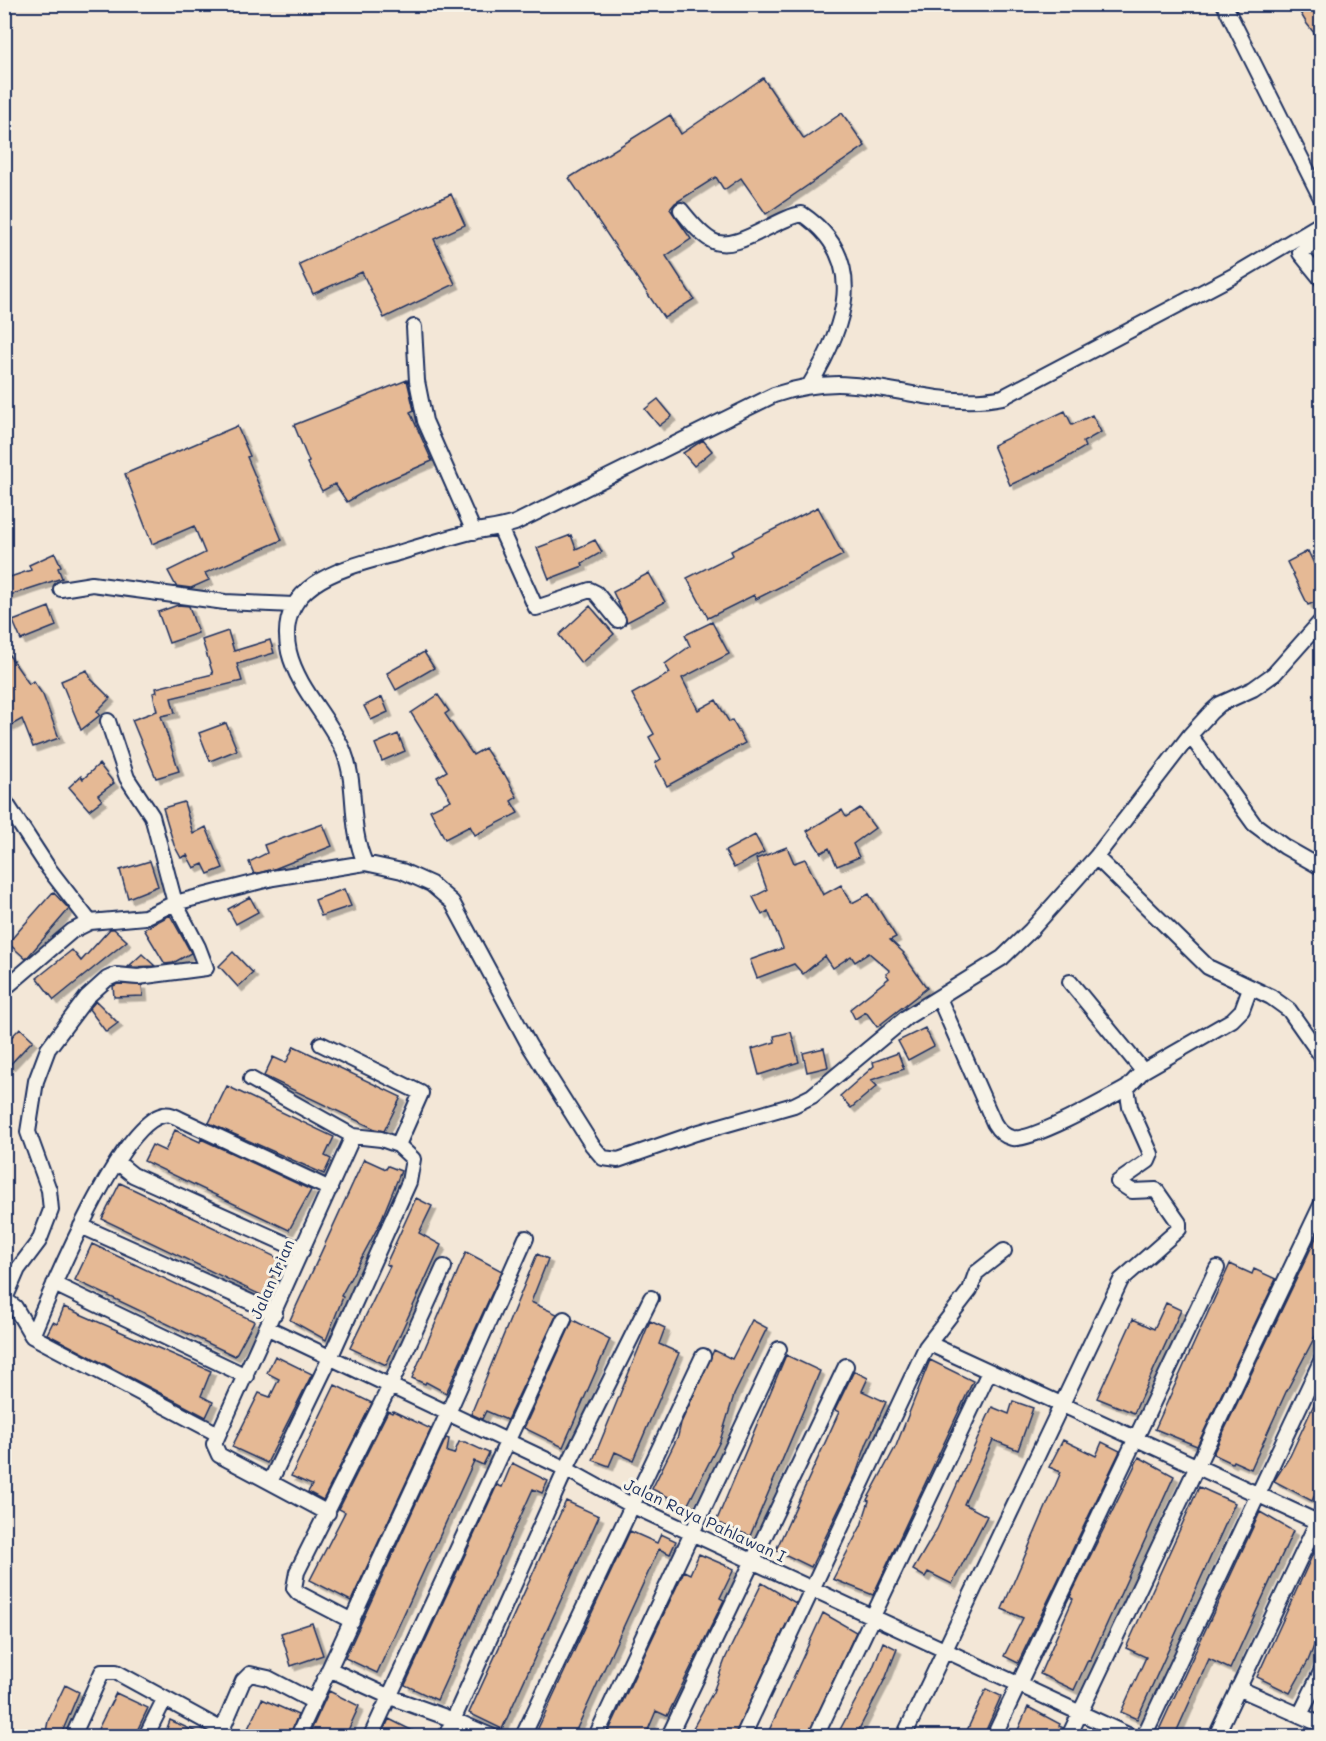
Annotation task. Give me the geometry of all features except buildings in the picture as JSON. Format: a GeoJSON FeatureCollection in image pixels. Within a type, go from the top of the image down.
{"type":"FeatureCollection","features":[{"type":"Feature","properties":{"kind":"street"},"geometry":{"type":"LineString","coordinates":[[1224,4],[1322,200]]}},
{"type":"Feature","properties":{"kind":"street"},"geometry":{"type":"LineString","coordinates":[[681,210],[701,233],[713,242],[722,245],[752,236],[787,216],[802,214],[818,224],[830,238],[839,253],[844,277],[841,316],[832,348],[809,386]]}},
{"type":"Feature","properties":{"kind":"street"},"geometry":{"type":"LineString","coordinates":[[365,863],[354,830],[349,766],[337,739],[297,673],[289,651],[289,618],[294,605],[315,583],[330,574],[474,532],[500,528],[774,395],[809,386],[839,384],[950,402],[1003,397],[1233,276],[1322,223]]}},
{"type":"Feature","properties":{"kind":"street"},"geometry":{"type":"LineString","coordinates":[[1322,237],[1300,253],[1322,280]]}},
{"type":"Feature","properties":{"kind":"street"},"geometry":{"type":"LineString","coordinates":[[414,327],[417,381],[425,422],[474,532]]}},
{"type":"Feature","properties":{"kind":"street"},"geometry":{"type":"LineString","coordinates":[[500,528],[532,604],[536,608],[590,590],[596,593],[618,620]]}},
{"type":"Feature","properties":{"kind":"street"},"geometry":{"type":"LineString","coordinates":[[61,589],[93,584],[225,602],[294,605]]}},
{"type":"Feature","properties":{"kind":"street"},"geometry":{"type":"LineString","coordinates":[[4,989],[72,931],[90,922],[145,917],[175,903],[273,878],[365,863],[417,877],[443,892],[452,902],[529,1045],[597,1152],[610,1161],[794,1105],[812,1096],[907,1017],[1002,958],[1032,930],[1096,857],[1190,735],[1220,704],[1252,690],[1274,674],[1322,620]]}},
{"type":"Feature","properties":{"kind":"street"},"geometry":{"type":"LineString","coordinates":[[108,721],[126,778],[152,816],[175,903],[198,947],[206,968],[138,976],[116,975],[107,979],[87,997],[48,1049],[36,1081],[29,1112],[28,1132],[49,1190],[51,1210],[39,1241],[18,1269],[5,1299],[15,1307],[32,1336],[218,1434],[214,1443],[219,1455],[328,1513]]}},
{"type":"Feature","properties":{"kind":"street"},"geometry":{"type":"LineString","coordinates":[[1190,735],[1254,824],[1275,841],[1322,868]]}},
{"type":"Feature","properties":{"kind":"street"},"geometry":{"type":"LineString","coordinates":[[4,800],[49,869],[90,922]]}},
{"type":"Feature","properties":{"kind":"street"},"geometry":{"type":"LineString","coordinates":[[1096,857],[1208,967],[1271,997],[1289,1010],[1322,1057]]}},
{"type":"Feature","properties":{"kind":"street"},"geometry":{"type":"LineString","coordinates":[[1070,982],[1143,1071]]}},
{"type":"Feature","properties":{"kind":"street"},"geometry":{"type":"LineString","coordinates":[[939,998],[994,1123],[1007,1136],[1017,1138],[1037,1132],[1127,1088],[1143,1071],[1232,1020],[1242,1010],[1250,988]]}},
{"type":"Feature","properties":{"kind":"street"},"geometry":{"type":"LineString","coordinates":[[321,1044],[421,1093],[421,1098],[398,1146]]}},
{"type":"Feature","properties":{"kind":"street"},"geometry":{"type":"LineString","coordinates":[[251,1079],[353,1136],[381,1138],[398,1146],[413,1159],[414,1169],[330,1358],[270,1482]]}},
{"type":"Feature","properties":{"kind":"street"},"geometry":{"type":"LineString","coordinates":[[904,1737],[1121,1280],[1177,1232],[1180,1226],[1156,1190],[1132,1191],[1118,1182],[1148,1161],[1151,1154],[1130,1107],[1127,1088]]}},
{"type":"Feature","properties":{"kind":"street"},"geometry":{"type":"LineString","coordinates":[[32,1336],[81,1226],[117,1162],[139,1131],[155,1118],[170,1114],[330,1189]]}},
{"type":"Feature","properties":{"kind":"street","name":"Jalan Irian"},"geometry":{"type":"LineString","coordinates":[[218,1434],[275,1313],[353,1136]]}},
{"type":"Feature","properties":{"kind":"street"},"geometry":{"type":"LineString","coordinates":[[117,1162],[133,1175],[302,1251]]}},
{"type":"Feature","properties":{"kind":"street"},"geometry":{"type":"LineString","coordinates":[[1069,1737],[1320,1208]]}},
{"type":"Feature","properties":{"kind":"street"},"geometry":{"type":"LineString","coordinates":[[81,1226],[275,1313]]}},
{"type":"Feature","properties":{"kind":"street"},"geometry":{"type":"LineString","coordinates":[[298,1737],[526,1238]]}},
{"type":"Feature","properties":{"kind":"street"},"geometry":{"type":"LineString","coordinates":[[743,1737],[921,1356],[970,1290],[976,1273],[1004,1251]]}},
{"type":"Feature","properties":{"kind":"street"},"geometry":{"type":"LineString","coordinates":[[352,1621],[298,1593],[294,1588],[297,1572],[390,1386],[444,1267]]}},
{"type":"Feature","properties":{"kind":"street"},"geometry":{"type":"LineString","coordinates":[[994,1737],[1217,1268]]}},
{"type":"Feature","properties":{"kind":"street"},"geometry":{"type":"LineString","coordinates":[[54,1284],[246,1376]]}},
{"type":"Feature","properties":{"kind":"street"},"geometry":{"type":"LineString","coordinates":[[446,1737],[566,1469],[651,1298]]}},
{"type":"Feature","properties":{"kind":"street"},"geometry":{"type":"LineString","coordinates":[[371,1737],[564,1319]]}},
{"type":"Feature","properties":{"kind":"street","name":"Jalan Raya Pahlawan I"},"geometry":{"type":"LineString","coordinates":[[268,1328],[566,1469],[631,1505],[1130,1737]]}},
{"type":"Feature","properties":{"kind":"street"},"geometry":{"type":"LineString","coordinates":[[930,1344],[1256,1495],[1320,1519],[1216,1737]]}},
{"type":"Feature","properties":{"kind":"street"},"geometry":{"type":"LineString","coordinates":[[596,1737],[779,1349]]}},
{"type":"Feature","properties":{"kind":"street"},"geometry":{"type":"LineString","coordinates":[[523,1737],[703,1356]]}},
{"type":"Feature","properties":{"kind":"street"},"geometry":{"type":"LineString","coordinates":[[1144,1737],[1322,1359]]}},
{"type":"Feature","properties":{"kind":"street"},"geometry":{"type":"LineString","coordinates":[[669,1737],[846,1366]]}},
{"type":"Feature","properties":{"kind":"street"},"geometry":{"type":"LineString","coordinates":[[816,1737],[989,1372]]}},
{"type":"Feature","properties":{"kind":"street"},"geometry":{"type":"LineString","coordinates":[[329,1669],[390,1697],[454,1720],[491,1737]]}},
{"type":"Feature","properties":{"kind":"street"},"geometry":{"type":"LineString","coordinates":[[73,1737],[102,1672],[106,1670],[116,1672],[220,1733],[243,1681],[250,1674],[268,1678],[314,1702]]}},
{"type":"Feature","properties":{"kind":"street"},"geometry":{"type":"LineString","coordinates":[[1300,1715],[1322,1670]]}},
{"type":"Feature","properties":{"kind":"street"},"geometry":{"type":"LineString","coordinates":[[1238,1688],[1322,1725]]}},
{"type":"Feature","properties":{"kind":"street"},"geometry":{"type":"LineString","coordinates":[[147,1737],[164,1700]]}}]}
